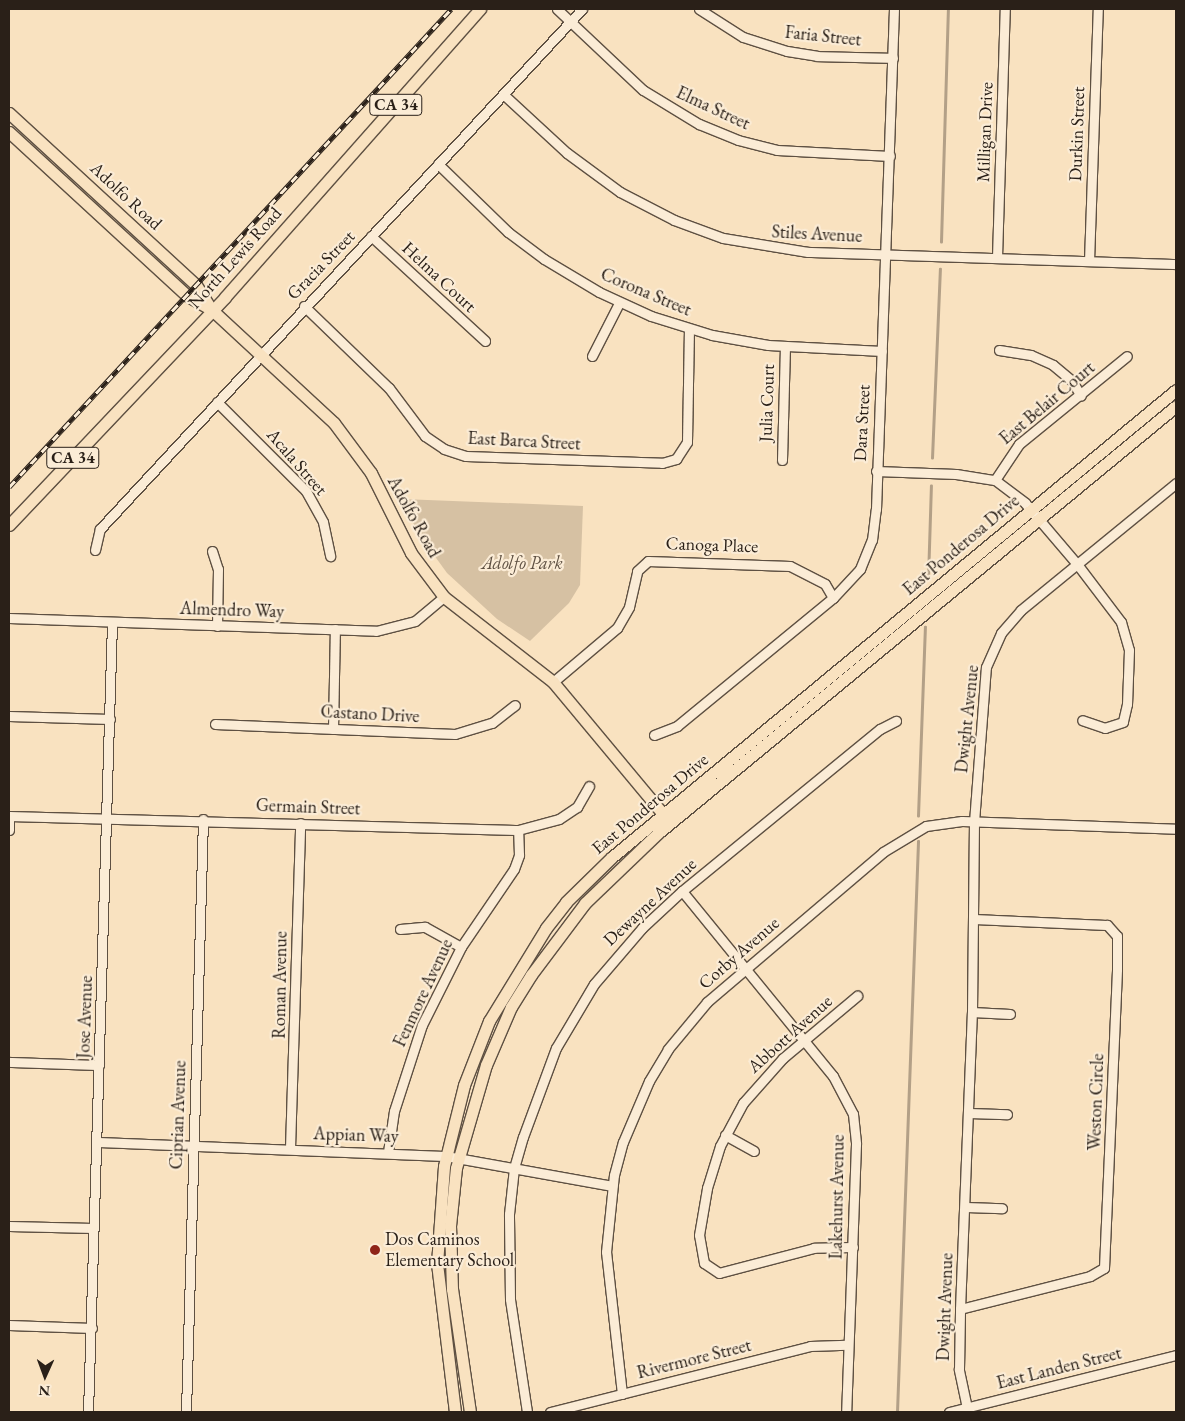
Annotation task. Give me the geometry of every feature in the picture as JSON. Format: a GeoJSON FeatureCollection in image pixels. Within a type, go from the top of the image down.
{"type":"FeatureCollection","features":[{"type":"Feature","properties":{"kind":"main road","name":"North Lewis Road"},"geometry":{"type":"LineString","coordinates":[[9,524],[212,310],[480,9]]}},
{"type":"Feature","properties":{"kind":"main road","name":"Adolfo Road"},"geometry":{"type":"LineString","coordinates":[[9,113],[196,285],[212,310]]}},
{"type":"Feature","properties":{"kind":"main road","name":"Adolfo Road"},"geometry":{"type":"LineString","coordinates":[[9,132],[186,295],[212,310],[317,406],[350,442],[371,473],[401,537],[444,596],[553,682],[667,818]]}},
{"type":"Feature","properties":{"kind":"main road","name":"East Ponderosa Drive"},"geometry":{"type":"LineString","coordinates":[[455,1412],[437,1264],[438,1220],[452,1157],[486,1066],[526,983],[585,904],[667,818],[1176,390]]}},
{"type":"Feature","properties":{"kind":"main road","name":"East Ponderosa Drive"},"geometry":{"type":"LineString","coordinates":[[667,818],[1039,519],[1176,406]]}},
{"type":"Feature","properties":{"kind":"main road","name":"East Ponderosa Drive"},"geometry":{"type":"LineString","coordinates":[[452,1157],[450,1226],[452,1289],[470,1412]]}},
{"type":"Feature","properties":{"kind":"street","name":"Elma Street"},"geometry":{"type":"LineString","coordinates":[[557,9],[643,90],[684,116],[723,134],[794,153],[890,156]]}},
{"type":"Feature","properties":{"kind":"street","name":"Gracia Street"},"geometry":{"type":"LineString","coordinates":[[95,550],[100,528],[304,306],[582,9]]}},
{"type":"Feature","properties":{"kind":"street","name":"Faria Street"},"geometry":{"type":"LineString","coordinates":[[699,9],[743,37],[787,51],[817,56],[893,58]]}},
{"type":"Feature","properties":{"kind":"street","name":"Dara Street"},"geometry":{"type":"LineString","coordinates":[[654,735],[677,726],[832,598],[860,569],[872,540],[882,351],[894,9]]}},
{"type":"Feature","properties":{"kind":"street","name":"Milligan Drive"},"geometry":{"type":"LineString","coordinates":[[997,257],[1004,9]]}},
{"type":"Feature","properties":{"kind":"street","name":"Durkin Street"},"geometry":{"type":"LineString","coordinates":[[1089,261],[1098,9]]}},
{"type":"Feature","properties":{"kind":"street","name":"Stiles Avenue"},"geometry":{"type":"LineString","coordinates":[[503,94],[593,173],[674,220],[723,238],[763,247],[808,252],[886,253],[1176,264]]}},
{"type":"Feature","properties":{"kind":"street","name":"Corona Street"},"geometry":{"type":"LineString","coordinates":[[438,164],[522,242],[563,271],[620,303],[689,329],[785,347],[882,351]]}},
{"type":"Feature","properties":{"kind":"street","name":"Helma Court"},"geometry":{"type":"LineString","coordinates":[[371,236],[485,341]]}},
{"type":"Feature","properties":{"kind":"street"},"geometry":{"type":"LineString","coordinates":[[592,356],[620,303]]}},
{"type":"Feature","properties":{"kind":"street","name":"East Barca Street"},"geometry":{"type":"LineString","coordinates":[[304,306],[389,388],[426,436],[451,452],[490,457],[662,463],[682,454],[686,442],[689,329]]}},
{"type":"Feature","properties":{"kind":"street","name":"Julia Court"},"geometry":{"type":"LineString","coordinates":[[782,460],[785,347]]}},
{"type":"Feature","properties":{"kind":"street"},"geometry":{"type":"LineString","coordinates":[[999,350],[1031,355],[1053,365],[1072,381],[1081,396]]}},
{"type":"Feature","properties":{"kind":"street","name":"East Belair Court"},"geometry":{"type":"LineString","coordinates":[[994,480],[1020,444],[1128,356]]}},
{"type":"Feature","properties":{"kind":"street","name":"Acala Street"},"geometry":{"type":"LineString","coordinates":[[217,402],[306,492],[323,522],[330,556]]}},
{"type":"Feature","properties":{"kind":"street"},"geometry":{"type":"LineString","coordinates":[[876,472],[956,474],[994,480],[1011,490],[1078,564],[1121,622],[1129,650],[1127,704],[1123,722],[1105,728],[1082,720]]}},
{"type":"Feature","properties":{"kind":"street","name":"Dwight Avenue"},"geometry":{"type":"LineString","coordinates":[[967,1408],[959,1369],[960,1309],[966,1207],[972,1012],[974,822],[984,678],[990,656],[1010,620],[1176,482]]}},
{"type":"Feature","properties":{"kind":"street"},"geometry":{"type":"LineString","coordinates":[[212,551],[218,569],[217,626]]}},
{"type":"Feature","properties":{"kind":"street","name":"Canoga Place"},"geometry":{"type":"LineString","coordinates":[[553,682],[618,628],[629,608],[637,571],[648,561],[790,566],[821,580],[829,588],[832,598]]}},
{"type":"Feature","properties":{"kind":"street","name":"Almendro Way"},"geometry":{"type":"LineString","coordinates":[[9,618],[376,631],[401,627],[423,616],[444,596]]}},
{"type":"Feature","properties":{"kind":"street","name":"Jose Avenue"},"geometry":{"type":"LineString","coordinates":[[88,1412],[112,622]]}},
{"type":"Feature","properties":{"kind":"street"},"geometry":{"type":"LineString","coordinates":[[333,729],[335,629]]}},
{"type":"Feature","properties":{"kind":"street","name":"Castano Drive"},"geometry":{"type":"LineString","coordinates":[[215,724],[465,733],[492,724],[515,705]]}},
{"type":"Feature","properties":{"kind":"street"},"geometry":{"type":"LineString","coordinates":[[9,716],[110,719]]}},
{"type":"Feature","properties":{"kind":"street","name":"Dewayne Avenue"},"geometry":{"type":"LineString","coordinates":[[527,1412],[508,1275],[508,1233],[514,1168],[544,1072],[582,1002],[619,952],[682,890],[880,729],[896,721]]}},
{"type":"Feature","properties":{"kind":"street","name":"Germain Street"},"geometry":{"type":"LineString","coordinates":[[9,816],[107,816],[518,830],[559,819],[577,808],[590,786]]}},
{"type":"Feature","properties":{"kind":"street"},"geometry":{"type":"LineString","coordinates":[[9,816],[9,830]]}},
{"type":"Feature","properties":{"kind":"street","name":"Ciprian Avenue"},"geometry":{"type":"LineString","coordinates":[[186,1412],[192,1145],[203,819]]}},
{"type":"Feature","properties":{"kind":"street","name":"Corby Avenue"},"geometry":{"type":"LineString","coordinates":[[622,1394],[607,1283],[606,1228],[612,1186],[625,1136],[658,1065],[691,1019],[744,967],[896,843],[926,826],[974,822],[1176,829]]}},
{"type":"Feature","properties":{"kind":"street","name":"Roman Avenue"},"geometry":{"type":"LineString","coordinates":[[290,1148],[300,823]]}},
{"type":"Feature","properties":{"kind":"street","name":"Fenmore Avenue"},"geometry":{"type":"LineString","coordinates":[[388,1152],[394,1111],[410,1058],[429,1010],[461,948],[514,869],[519,855],[518,830]]}},
{"type":"Feature","properties":{"kind":"street","name":"Lakehurst Avenue"},"geometry":{"type":"LineString","coordinates":[[682,890],[805,1040],[843,1090],[853,1114],[856,1144],[846,1412]]}},
{"type":"Feature","properties":{"kind":"street","name":"Weston Circle"},"geometry":{"type":"LineString","coordinates":[[960,1309],[1090,1276],[1104,1268],[1117,969],[1117,936],[1107,925],[973,919]]}},
{"type":"Feature","properties":{"kind":"street"},"geometry":{"type":"LineString","coordinates":[[400,929],[425,927],[461,948]]}},
{"type":"Feature","properties":{"kind":"street","name":"Abbott Avenue"},"geometry":{"type":"LineString","coordinates":[[853,1247],[814,1248],[726,1273],[714,1271],[706,1266],[699,1246],[703,1210],[725,1134],[760,1081],[856,996]]}},
{"type":"Feature","properties":{"kind":"street"},"geometry":{"type":"LineString","coordinates":[[972,1012],[1010,1014]]}},
{"type":"Feature","properties":{"kind":"street"},"geometry":{"type":"LineString","coordinates":[[9,1062],[99,1065]]}},
{"type":"Feature","properties":{"kind":"street"},"geometry":{"type":"LineString","coordinates":[[969,1112],[1007,1114]]}},
{"type":"Feature","properties":{"kind":"street"},"geometry":{"type":"LineString","coordinates":[[725,1134],[754,1152]]}},
{"type":"Feature","properties":{"kind":"street","name":"Appian Way"},"geometry":{"type":"LineString","coordinates":[[97,1142],[388,1152],[452,1157],[612,1186]]}},
{"type":"Feature","properties":{"kind":"street"},"geometry":{"type":"LineString","coordinates":[[966,1207],[1002,1208]]}},
{"type":"Feature","properties":{"kind":"street"},"geometry":{"type":"LineString","coordinates":[[9,1226],[93,1228]]}},
{"type":"Feature","properties":{"kind":"street"},"geometry":{"type":"LineString","coordinates":[[9,1325],[92,1328]]}},
{"type":"Feature","properties":{"kind":"street","name":"Rivermore Street"},"geometry":{"type":"LineString","coordinates":[[550,1412],[810,1346],[847,1345]]}},
{"type":"Feature","properties":{"kind":"street","name":"East Landen Street"},"geometry":{"type":"LineString","coordinates":[[949,1412],[1176,1355]]}},
{"type":"Feature","properties":{"kind":"green space","name":"Adolfo Park"},"geometry":{"type":"Polygon","coordinates":[[[402,499],[583,506],[580,585],[569,603],[530,641],[497,619],[447,573],[418,533],[402,499]]]}},
{"type":"Feature","properties":{"kind":"waterway"},"geometry":{"type":"LineString","coordinates":[[941,242],[948,9]]}},
{"type":"Feature","properties":{"kind":"waterway"},"geometry":{"type":"LineString","coordinates":[[932,458],[940,269]]}},
{"type":"Feature","properties":{"kind":"waterway"},"geometry":{"type":"LineString","coordinates":[[928,579],[931,486]]}},
{"type":"Feature","properties":{"kind":"waterway"},"geometry":{"type":"LineString","coordinates":[[918,816],[925,627]]}},
{"type":"Feature","properties":{"kind":"waterway"},"geometry":{"type":"LineString","coordinates":[[897,1412],[918,841]]}},
{"type":"Feature","properties":{"kind":"railway"},"geometry":{"type":"LineString","coordinates":[[9,487],[451,9]]}},
{"type":"Feature","properties":{"kind":"place","name":"Dos Caminos Elementary School"},"geometry":{"type":"Point","coordinates":[375,1250]}}]}
